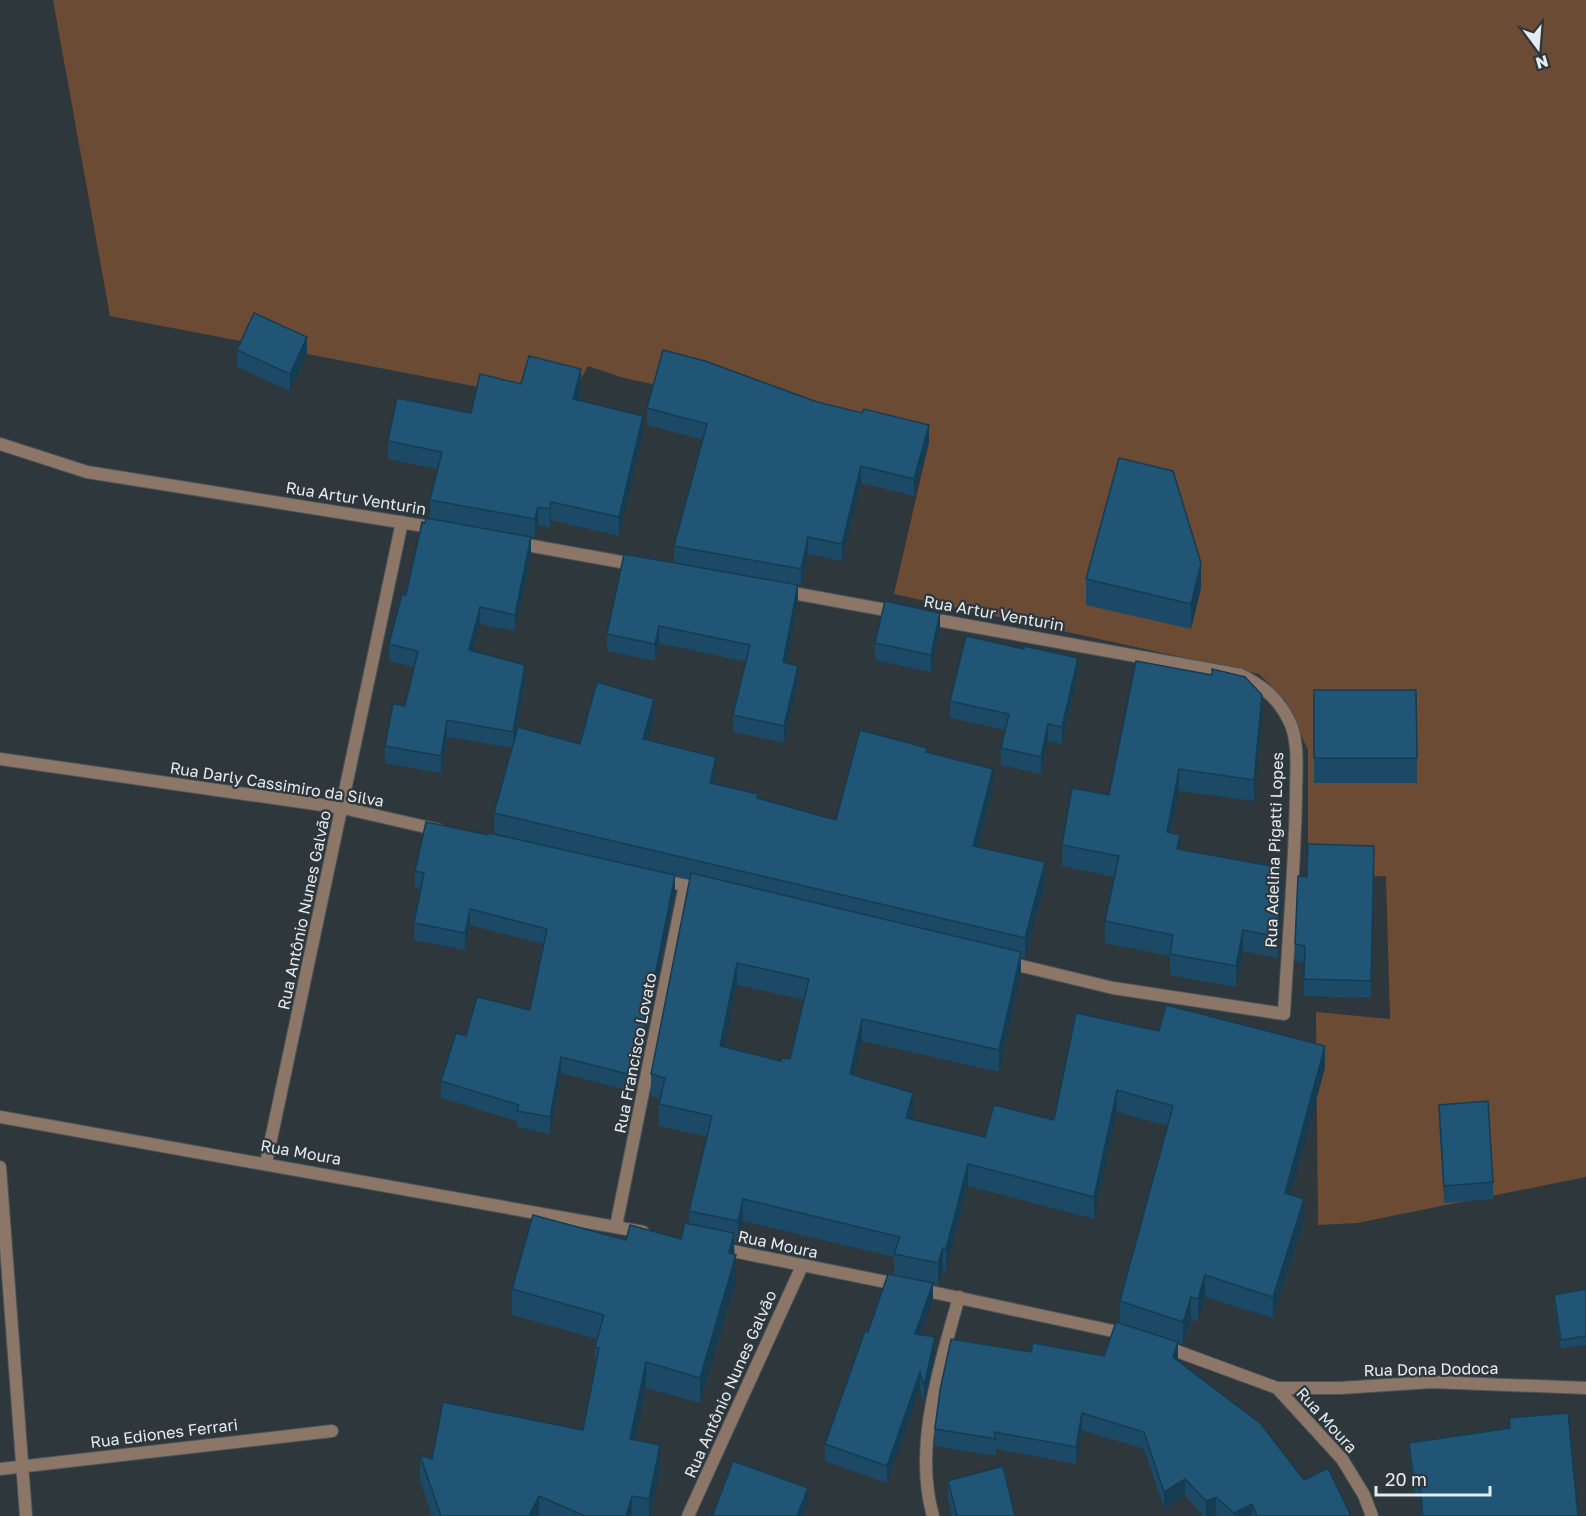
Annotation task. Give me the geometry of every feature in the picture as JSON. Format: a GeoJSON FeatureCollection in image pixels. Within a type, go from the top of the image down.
{"type":"FeatureCollection","features":[{"type":"Feature","properties":{"kind":"street","name":"Rua Artur Venturin"},"geometry":{"type":"LineString","coordinates":[[0,444],[87,472],[448,530]]}},
{"type":"Feature","properties":{"kind":"street","name":"Rua Antônio Nunes Galvão"},"geometry":{"type":"LineString","coordinates":[[266,1163],[402,522]]}},
{"type":"Feature","properties":{"kind":"street"},"geometry":{"type":"LineString","coordinates":[[506,541],[646,567]]}},
{"type":"Feature","properties":{"kind":"street","name":"Rua Artur Venturin"},"geometry":{"type":"LineString","coordinates":[[774,590],[1241,675]]}},
{"type":"Feature","properties":{"kind":"street","name":"Rua Adelina Pigatti Lopes"},"geometry":{"type":"LineString","coordinates":[[998,960],[1113,988],[1284,1014],[1295,813],[1295,749],[1292,728],[1279,703],[1263,686],[1241,675]]}},
{"type":"Feature","properties":{"kind":"street","name":"Rua Darly Cassimiro da Silva"},"geometry":{"type":"LineString","coordinates":[[0,759],[343,808],[457,834]]}},
{"type":"Feature","properties":{"kind":"street"},"geometry":{"type":"LineString","coordinates":[[651,878],[720,894]]}},
{"type":"Feature","properties":{"kind":"street","name":"Rua Francisco Lovato"},"geometry":{"type":"LineString","coordinates":[[616,1226],[685,885]]}},
{"type":"Feature","properties":{"kind":"street","name":"Rua Moura"},"geometry":{"type":"LineString","coordinates":[[0,1117],[651,1234]]}},
{"type":"Feature","properties":{"kind":"street"},"geometry":{"type":"LineString","coordinates":[[0,1167],[26,1516]]}},
{"type":"Feature","properties":{"kind":"street","name":"Rua Moura"},"geometry":{"type":"LineString","coordinates":[[709,1246],[959,1297],[1141,1339],[1277,1388],[1342,1459],[1364,1495],[1372,1516]]}},
{"type":"Feature","properties":{"kind":"street","name":"Rua Antônio Nunes Galvão"},"geometry":{"type":"LineString","coordinates":[[688,1516],[802,1266]]}},
{"type":"Feature","properties":{"kind":"street"},"geometry":{"type":"LineString","coordinates":[[933,1516],[927,1496],[924,1456],[941,1362],[959,1297]]}},
{"type":"Feature","properties":{"kind":"street","name":"Rua Dona Dodoca"},"geometry":{"type":"LineString","coordinates":[[1277,1388],[1340,1388],[1432,1382],[1586,1388]]}},
{"type":"Feature","properties":{"kind":"street","name":"Rua Ediones Ferrari"},"geometry":{"type":"LineString","coordinates":[[0,1468],[332,1431]]}},
{"type":"Feature","properties":{"kind":"shaded area"},"geometry":{"type":"Polygon","coordinates":[[[53,0],[1586,0],[1586,1177],[1357,1223],[1318,1225],[1316,1012],[1390,1019],[1386,876],[1308,879],[1308,750],[1285,700],[1259,674],[894,594],[929,442],[624,378],[588,366],[567,404],[110,316],[53,0]]]}},
{"type":"Feature","properties":{"kind":"building"},"geometry":{"type":"Polygon","coordinates":[[[254,313],[307,337],[290,374],[237,350],[254,313]]]}},
{"type":"Feature","properties":{"kind":"building"},"geometry":{"type":"Polygon","coordinates":[[[663,350],[705,361],[817,402],[862,413],[864,409],[929,425],[914,479],[861,466],[842,544],[808,537],[801,569],[674,546],[707,424],[647,408],[663,350]]]}},
{"type":"Feature","properties":{"kind":"building"},"geometry":{"type":"Polygon","coordinates":[[[529,356],[581,369],[573,399],[643,416],[619,517],[551,502],[550,509],[538,507],[535,519],[430,500],[442,452],[388,441],[397,398],[471,413],[480,374],[521,384],[529,356]]]}},
{"type":"Feature","properties":{"kind":"building"},"geometry":{"type":"Polygon","coordinates":[[[1119,458],[1173,471],[1201,563],[1191,604],[1086,579],[1119,458]]]}},
{"type":"Feature","properties":{"kind":"building"},"geometry":{"type":"Polygon","coordinates":[[[426,518],[531,537],[515,615],[480,607],[469,650],[525,665],[513,732],[447,720],[441,756],[385,746],[393,704],[405,706],[418,651],[389,644],[402,594],[406,595],[422,522],[425,523],[426,518]]]}},
{"type":"Feature","properties":{"kind":"building"},"geometry":{"type":"Polygon","coordinates":[[[624,554],[798,585],[783,662],[798,666],[784,726],[733,715],[750,645],[659,626],[655,644],[607,634],[624,554]]]}},
{"type":"Feature","properties":{"kind":"building"},"geometry":{"type":"Polygon","coordinates":[[[885,601],[940,613],[931,655],[875,643],[885,601]]]}},
{"type":"Feature","properties":{"kind":"building"},"geometry":{"type":"Polygon","coordinates":[[[966,636],[1078,658],[1062,727],[1048,724],[1041,757],[1001,748],[1009,714],[950,701],[966,636]]]}},
{"type":"Feature","properties":{"kind":"building"},"geometry":{"type":"Polygon","coordinates":[[[1136,661],[1212,675],[1212,669],[1245,677],[1262,695],[1254,780],[1179,769],[1167,832],[1180,835],[1177,849],[1282,868],[1278,937],[1243,930],[1236,966],[1170,954],[1173,935],[1105,921],[1119,856],[1062,845],[1072,788],[1109,795],[1136,661]]]}},
{"type":"Feature","properties":{"kind":"building"},"geometry":{"type":"Polygon","coordinates":[[[597,682],[654,699],[643,739],[716,757],[710,783],[758,794],[757,798],[836,820],[860,730],[927,748],[926,752],[993,769],[973,846],[1045,862],[1025,938],[494,813],[518,727],[580,744],[597,682]]]}},
{"type":"Feature","properties":{"kind":"building"},"geometry":{"type":"Polygon","coordinates":[[[1314,690],[1416,690],[1417,758],[1314,758],[1314,690]]]}},
{"type":"Feature","properties":{"kind":"building"},"geometry":{"type":"Polygon","coordinates":[[[426,822],[488,835],[489,833],[675,875],[635,1076],[561,1057],[550,1117],[517,1111],[519,1105],[441,1081],[456,1033],[466,1036],[477,997],[530,1010],[547,929],[470,909],[465,933],[414,923],[424,873],[415,871],[426,822]]]}},
{"type":"Feature","properties":{"kind":"building"},"geometry":{"type":"Polygon","coordinates":[[[1308,844],[1374,846],[1371,981],[1304,979],[1305,946],[1295,944],[1298,876],[1307,877],[1308,844]]]}},
{"type":"Feature","properties":{"kind":"building"},"geometry":{"type":"Polygon","coordinates":[[[691,873],[1021,952],[999,1050],[862,1019],[850,1074],[913,1093],[906,1118],[985,1137],[994,1105],[1054,1120],[1076,1013],[1159,1031],[1166,1005],[1325,1046],[1285,1193],[1304,1199],[1273,1297],[1205,1275],[1198,1299],[1191,1297],[1183,1322],[1120,1301],[1173,1106],[1117,1090],[1094,1197],[968,1164],[946,1249],[943,1248],[938,1263],[894,1254],[900,1237],[743,1199],[738,1221],[689,1211],[712,1116],[659,1104],[665,1078],[651,1074],[691,873]],[[737,963],[720,1046],[781,1061],[782,1058],[790,1059],[809,979],[737,963]]]}},
{"type":"Feature","properties":{"kind":"building"},"geometry":{"type":"Polygon","coordinates":[[[1488,1101],[1493,1182],[1444,1186],[1439,1105],[1488,1101]]]}},
{"type":"Feature","properties":{"kind":"building"},"geometry":{"type":"Polygon","coordinates":[[[533,1215],[626,1240],[630,1225],[681,1239],[685,1223],[734,1233],[729,1253],[736,1255],[700,1378],[646,1362],[630,1439],[660,1445],[649,1499],[632,1496],[626,1516],[585,1516],[539,1496],[529,1516],[441,1516],[420,1455],[432,1459],[443,1402],[583,1430],[599,1348],[595,1347],[604,1315],[512,1289],[533,1215]]]}},
{"type":"Feature","properties":{"kind":"building"},"geometry":{"type":"Polygon","coordinates":[[[888,1274],[933,1283],[915,1334],[935,1337],[924,1386],[920,1372],[887,1466],[825,1444],[888,1274]]]}},
{"type":"Feature","properties":{"kind":"building"},"geometry":{"type":"Polygon","coordinates":[[[1586,1289],[1586,1336],[1561,1340],[1554,1295],[1586,1289]]]}},
{"type":"Feature","properties":{"kind":"building"},"geometry":{"type":"Polygon","coordinates":[[[1116,1322],[1178,1342],[1173,1357],[1261,1424],[1304,1480],[1328,1468],[1351,1516],[1257,1516],[1252,1504],[1234,1513],[1216,1497],[1206,1501],[1185,1479],[1164,1492],[1144,1432],[1082,1413],[1076,1447],[994,1432],[996,1439],[935,1429],[940,1390],[951,1339],[1031,1352],[1033,1343],[1104,1356],[1116,1322]]]}},
{"type":"Feature","properties":{"kind":"building"},"geometry":{"type":"Polygon","coordinates":[[[1568,1413],[1578,1516],[1423,1516],[1420,1486],[1415,1487],[1409,1443],[1510,1428],[1509,1418],[1568,1413]]]}},
{"type":"Feature","properties":{"kind":"building"},"geometry":{"type":"Polygon","coordinates":[[[733,1461],[808,1488],[797,1516],[707,1516],[708,1513],[713,1515],[733,1461]]]}},
{"type":"Feature","properties":{"kind":"building"},"geometry":{"type":"Polygon","coordinates":[[[1003,1466],[1015,1516],[957,1516],[948,1481],[1003,1466]]]}}]}
